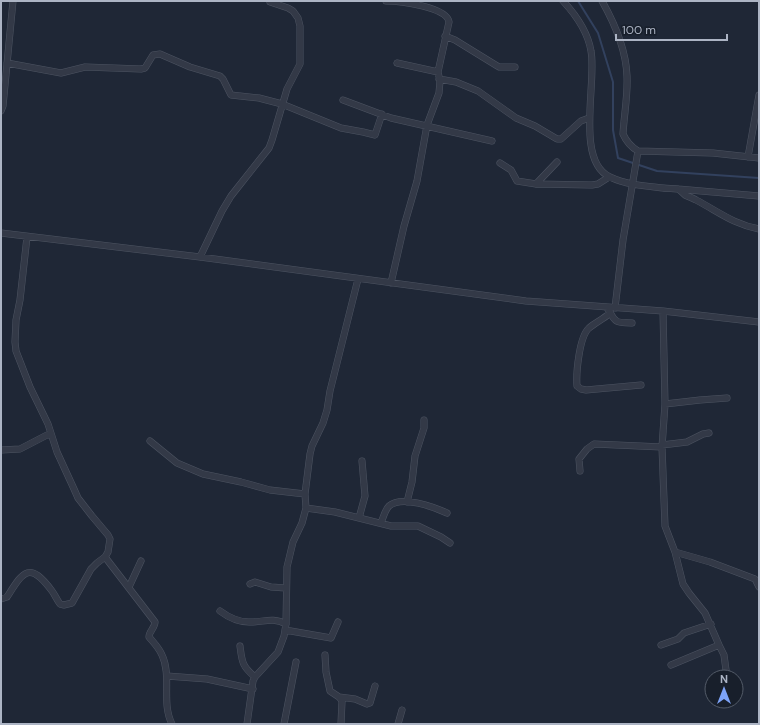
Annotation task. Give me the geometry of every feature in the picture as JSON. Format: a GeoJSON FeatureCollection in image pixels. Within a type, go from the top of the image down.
{"type":"FeatureCollection","features":[{"type":"Feature","properties":{"kind":"street"},"geometry":{"type":"LineString","coordinates":[[1,111],[3,106],[13,1]]}},
{"type":"Feature","properties":{"kind":"street"},"geometry":{"type":"LineString","coordinates":[[386,1],[420,6],[445,15],[449,22],[438,72],[439,79],[437,99],[430,112],[417,181],[404,226],[391,283]]}},
{"type":"Feature","properties":{"kind":"street"},"geometry":{"type":"LineString","coordinates":[[563,1],[578,21],[591,49],[593,74],[589,118],[594,160],[601,171],[609,177],[632,183],[678,189],[759,196]]}},
{"type":"Feature","properties":{"kind":"street"},"geometry":{"type":"LineString","coordinates":[[602,1],[615,27],[626,66],[627,89],[623,134],[631,147],[637,153],[712,154],[759,158]]}},
{"type":"Feature","properties":{"kind":"street"},"geometry":{"type":"LineString","coordinates":[[200,257],[222,211],[231,196],[269,148],[287,89],[300,64],[300,26],[298,18],[293,11],[288,8],[270,2]]}},
{"type":"Feature","properties":{"kind":"street"},"geometry":{"type":"LineString","coordinates":[[445,36],[455,40],[499,67],[515,67]]}},
{"type":"Feature","properties":{"kind":"street"},"geometry":{"type":"LineString","coordinates":[[7,63],[61,73],[85,67],[141,69],[145,68],[153,55],[160,54],[190,67],[220,76],[231,95],[259,98],[282,104],[336,127],[374,135],[382,114]]}},
{"type":"Feature","properties":{"kind":"street"},"geometry":{"type":"LineString","coordinates":[[397,63],[438,72]]}},
{"type":"Feature","properties":{"kind":"street"},"geometry":{"type":"LineString","coordinates":[[439,79],[456,82],[478,91],[516,118],[535,126],[557,139],[561,138],[581,121],[589,118]]}},
{"type":"Feature","properties":{"kind":"street"},"geometry":{"type":"LineString","coordinates":[[748,156],[759,95]]}},
{"type":"Feature","properties":{"kind":"street"},"geometry":{"type":"LineString","coordinates":[[343,100],[397,119],[492,141]]}},
{"type":"Feature","properties":{"kind":"street"},"geometry":{"type":"LineString","coordinates":[[632,323],[617,322],[614,320],[611,309],[637,153]]}},
{"type":"Feature","properties":{"kind":"street"},"geometry":{"type":"LineString","coordinates":[[536,184],[557,162]]}},
{"type":"Feature","properties":{"kind":"street"},"geometry":{"type":"LineString","coordinates":[[500,163],[511,170],[517,181],[536,184],[592,185],[598,184],[609,177]]}},
{"type":"Feature","properties":{"kind":"street"},"geometry":{"type":"LineString","coordinates":[[678,189],[685,195],[695,199],[735,222],[759,229]]}},
{"type":"Feature","properties":{"kind":"street"},"geometry":{"type":"LineString","coordinates":[[1,233],[200,257],[526,301],[611,309],[663,311],[759,322]]}},
{"type":"Feature","properties":{"kind":"street"},"geometry":{"type":"LineString","coordinates":[[1,599],[7,597],[20,577],[27,572],[31,572],[43,580],[60,604],[72,603],[92,568],[106,557],[110,545],[108,535],[78,498],[57,452],[48,424],[19,362],[15,346],[16,320],[20,300],[26,237]]}},
{"type":"Feature","properties":{"kind":"street"},"geometry":{"type":"LineString","coordinates":[[247,724],[255,677],[278,652],[285,630],[286,576],[293,542],[302,523],[306,508],[305,494],[312,446],[323,423],[327,410],[330,391],[358,279]]}},
{"type":"Feature","properties":{"kind":"street"},"geometry":{"type":"LineString","coordinates":[[611,309],[586,332],[578,355],[577,386],[586,390],[641,385]]}},
{"type":"Feature","properties":{"kind":"street"},"geometry":{"type":"LineString","coordinates":[[663,311],[665,404],[662,446],[665,526],[675,552],[683,584],[689,594],[706,613],[724,655],[726,669]]}},
{"type":"Feature","properties":{"kind":"street"},"geometry":{"type":"LineString","coordinates":[[665,404],[727,398]]}},
{"type":"Feature","properties":{"kind":"street"},"geometry":{"type":"LineString","coordinates":[[407,502],[412,482],[415,456],[424,428],[424,420]]}},
{"type":"Feature","properties":{"kind":"street"},"geometry":{"type":"LineString","coordinates":[[580,471],[579,458],[594,444],[662,446],[687,442],[703,434],[709,433]]}},
{"type":"Feature","properties":{"kind":"street"},"geometry":{"type":"LineString","coordinates":[[1,450],[20,449],[48,434],[51,434]]}},
{"type":"Feature","properties":{"kind":"street"},"geometry":{"type":"LineString","coordinates":[[150,441],[177,463],[203,474],[270,490],[305,494]]}},
{"type":"Feature","properties":{"kind":"street"},"geometry":{"type":"LineString","coordinates":[[359,518],[364,502],[362,461]]}},
{"type":"Feature","properties":{"kind":"street"},"geometry":{"type":"LineString","coordinates":[[381,523],[387,508],[391,505],[407,502],[419,503],[447,513]]}},
{"type":"Feature","properties":{"kind":"street"},"geometry":{"type":"LineString","coordinates":[[306,508],[391,526],[418,526],[441,536],[450,543]]}},
{"type":"Feature","properties":{"kind":"street"},"geometry":{"type":"LineString","coordinates":[[675,552],[710,562],[755,579],[759,587]]}},
{"type":"Feature","properties":{"kind":"street"},"geometry":{"type":"LineString","coordinates":[[106,557],[155,622],[149,637],[163,656],[167,676],[168,710],[172,724]]}},
{"type":"Feature","properties":{"kind":"street"},"geometry":{"type":"LineString","coordinates":[[129,587],[141,561]]}},
{"type":"Feature","properties":{"kind":"street"},"geometry":{"type":"LineString","coordinates":[[250,584],[255,582],[271,587],[286,588]]}},
{"type":"Feature","properties":{"kind":"street"},"geometry":{"type":"LineString","coordinates":[[220,611],[232,618],[248,622],[276,620],[286,624]]}},
{"type":"Feature","properties":{"kind":"street"},"geometry":{"type":"LineString","coordinates":[[285,630],[331,638],[338,622]]}},
{"type":"Feature","properties":{"kind":"street"},"geometry":{"type":"LineString","coordinates":[[661,645],[678,639],[684,633],[711,624]]}},
{"type":"Feature","properties":{"kind":"street"},"geometry":{"type":"LineString","coordinates":[[671,665],[719,645]]}},
{"type":"Feature","properties":{"kind":"street"},"geometry":{"type":"LineString","coordinates":[[240,646],[242,664],[255,677]]}},
{"type":"Feature","properties":{"kind":"street"},"geometry":{"type":"LineString","coordinates":[[325,655],[326,672],[330,691],[342,701],[341,724]]}},
{"type":"Feature","properties":{"kind":"street"},"geometry":{"type":"LineString","coordinates":[[284,724],[296,662]]}},
{"type":"Feature","properties":{"kind":"street"},"geometry":{"type":"LineString","coordinates":[[167,676],[207,680],[253,688]]}},
{"type":"Feature","properties":{"kind":"street"},"geometry":{"type":"LineString","coordinates":[[339,698],[355,699],[367,704],[370,703],[375,686]]}},
{"type":"Feature","properties":{"kind":"street"},"geometry":{"type":"LineString","coordinates":[[398,724],[402,710]]}},
{"type":"Feature","properties":{"kind":"waterway"},"geometry":{"type":"LineString","coordinates":[[578,1],[598,33],[613,82],[613,130],[618,158],[657,171],[759,178]]}}]}
